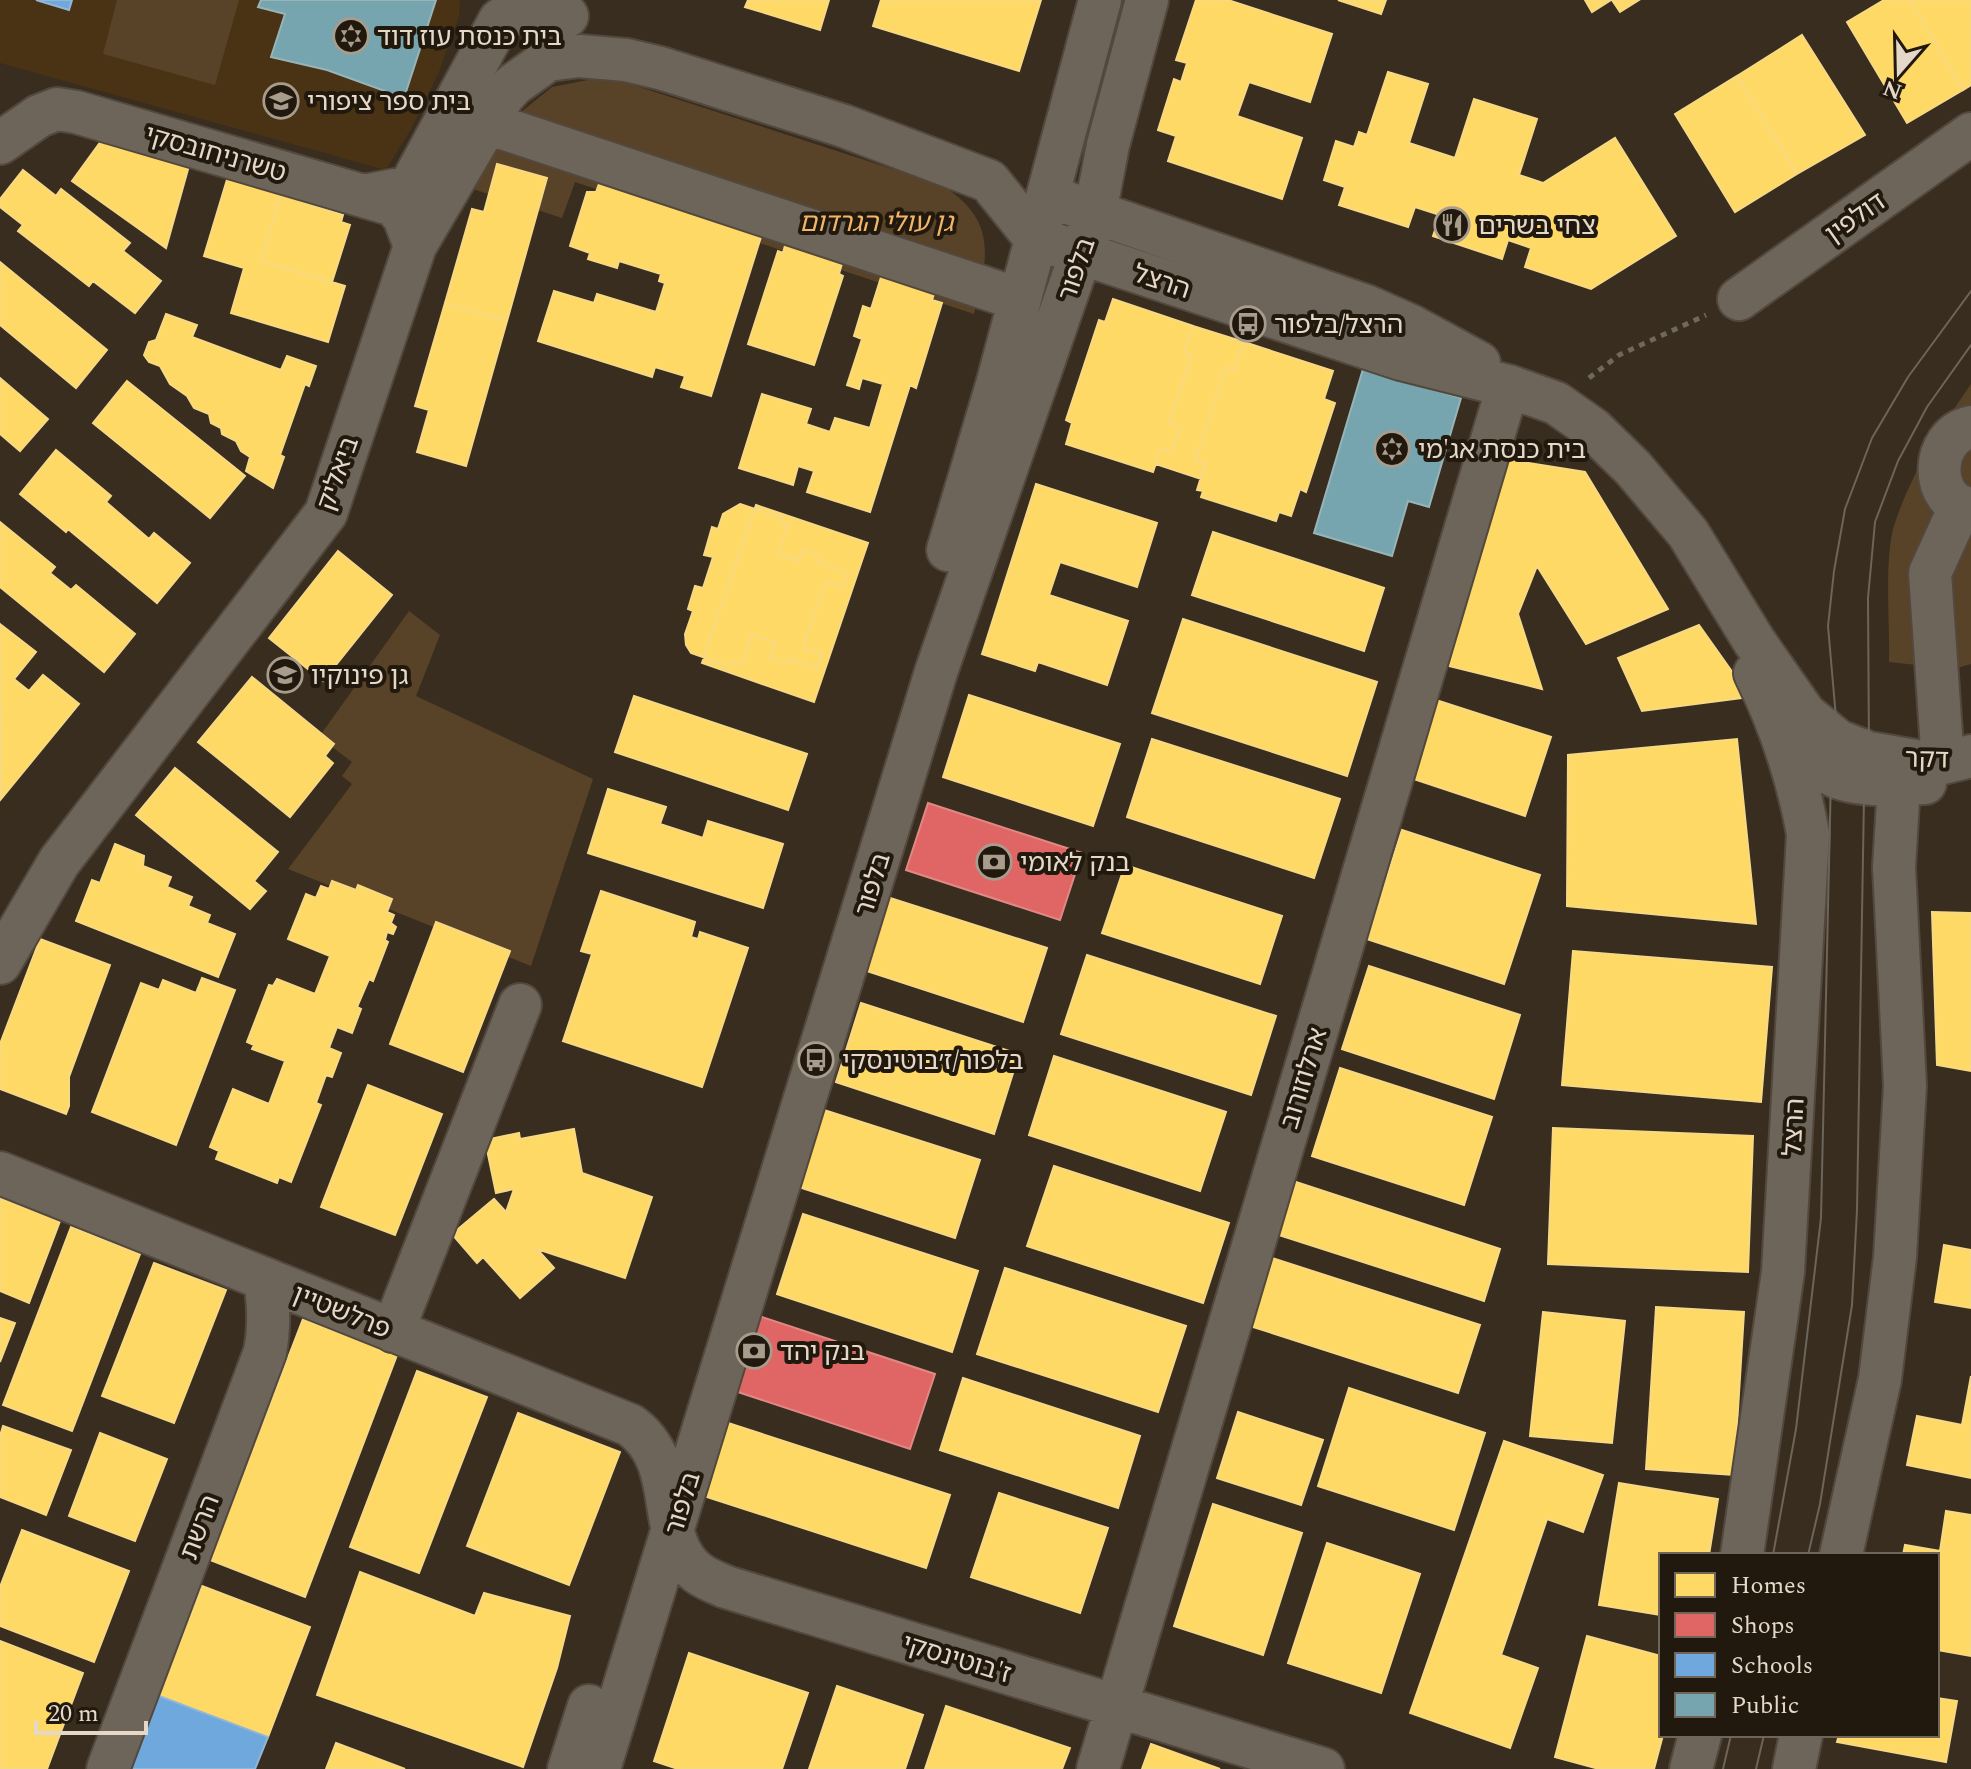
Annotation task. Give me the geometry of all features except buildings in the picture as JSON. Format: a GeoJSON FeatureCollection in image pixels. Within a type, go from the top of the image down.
{"type":"FeatureCollection","features":[{"type":"Feature","properties":{"kind":"street","name":"בלפור"},"geometry":{"type":"LineString","coordinates":[[569,1769],[973,470],[1100,0]]}},
{"type":"Feature","properties":{"kind":"street","name":"בלפור"},"geometry":{"type":"LineString","coordinates":[[599,1769],[936,672],[1082,255],[1147,0]]}},
{"type":"Feature","properties":{"kind":"street"},"geometry":{"type":"LineString","coordinates":[[364,196],[406,188],[413,181],[500,20],[512,12],[556,8],[626,60]]}},
{"type":"Feature","properties":{"kind":"street","name":"ביאליק"},"geometry":{"type":"LineString","coordinates":[[0,963],[59,862],[326,513],[415,246],[487,123],[513,85],[548,60],[579,56],[626,60]]}},
{"type":"Feature","properties":{"kind":"street","name":"הרצל"},"geometry":{"type":"LineString","coordinates":[[626,60],[844,126],[989,181],[1035,238],[1401,359],[1508,386],[1556,403],[1593,429],[1633,468],[1688,533],[1754,641],[1805,714],[1838,741],[1891,770]]}},
{"type":"Feature","properties":{"kind":"street","name":"טשרניחובסקי"},"geometry":{"type":"LineString","coordinates":[[2,139],[39,116],[57,109],[394,205],[404,217],[415,246]]}},
{"type":"Feature","properties":{"kind":"street"},"geometry":{"type":"LineString","coordinates":[[487,123],[1018,299]]}},
{"type":"Feature","properties":{"kind":"street","name":"הרצל"},"geometry":{"type":"LineString","coordinates":[[844,126],[957,145],[996,157],[1047,196],[1366,306],[1478,362],[1508,386]]}},
{"type":"Feature","properties":{"kind":"street","name":"דולפין"},"geometry":{"type":"LineString","coordinates":[[1739,299],[1971,134]]}},
{"type":"Feature","properties":{"kind":"street"},"geometry":{"type":"LineString","coordinates":[[1108,145],[1124,187],[1136,208],[1169,239]]}},
{"type":"Feature","properties":{"kind":"street","name":"ארלוזורוב"},"geometry":{"type":"LineString","coordinates":[[1098,1769],[1508,386]]}},
{"type":"Feature","properties":{"kind":"street"},"geometry":{"type":"LineString","coordinates":[[1894,867],[1918,817],[1964,768],[1930,573],[1966,508],[1945,495],[1938,466],[1941,453],[1951,437],[1971,427]]}},
{"type":"Feature","properties":{"kind":"street","name":"הרצל"},"geometry":{"type":"LineString","coordinates":[[1688,533],[1769,702],[1801,792],[1808,834],[1783,1272],[1742,1553]]}},
{"type":"Feature","properties":{"kind":"street","name":"הרצל"},"geometry":{"type":"LineString","coordinates":[[1769,702],[1802,746],[1831,775],[1864,783],[1891,770]]}},
{"type":"Feature","properties":{"kind":"street","name":"דקר"},"geometry":{"type":"LineString","coordinates":[[1891,770],[1945,780],[1964,768]]}},
{"type":"Feature","properties":{"kind":"street"},"geometry":{"type":"LineString","coordinates":[[1841,1553],[1880,1379],[1895,1257],[1905,1086],[1891,770]]}},
{"type":"Feature","properties":{"kind":"street"},"geometry":{"type":"LineString","coordinates":[[393,1331],[520,1005]]}},
{"type":"Feature","properties":{"kind":"street","name":"פרלשטיין"},"geometry":{"type":"LineString","coordinates":[[0,1173],[630,1425],[650,1442],[663,1472]]}},
{"type":"Feature","properties":{"kind":"street","name":"הרשת"},"geometry":{"type":"LineString","coordinates":[[108,1769],[265,1352],[269,1306],[265,1281]]}},
{"type":"Feature","properties":{"kind":"street","name":"ז'בוטינסקי"},"geometry":{"type":"LineString","coordinates":[[663,1472],[673,1531],[681,1554],[698,1573],[726,1587],[1323,1769]]}},
{"type":"Feature","properties":{"kind":"street"},"geometry":{"type":"LineString","coordinates":[[1691,1769],[1699,1737]]}},
{"type":"Feature","properties":{"kind":"street"},"geometry":{"type":"LineString","coordinates":[[1794,1769],[1801,1737]]}},
{"type":"Feature","properties":{"kind":"path"},"geometry":{"type":"LineString","coordinates":[[1556,403],[1619,355],[1739,299]]}},
{"type":"Feature","properties":{"kind":"shaded area","name":"בית ספר ציפורי"},"geometry":{"type":"Polygon","coordinates":[[[0,0],[460,0],[459,16],[439,72],[411,129],[386,170],[0,63],[0,0]]]}},
{"type":"Feature","properties":{"kind":"green space"},"geometry":{"type":"Polygon","coordinates":[[[117,0],[239,0],[215,85],[103,54],[117,0]]]}},
{"type":"Feature","properties":{"kind":"green space","name":"גן עולי הגרדום"},"geometry":{"type":"Polygon","coordinates":[[[593,79],[624,82],[942,185],[973,212],[984,242],[983,275],[974,314],[575,182],[562,218],[473,189],[521,112],[552,87],[593,79]]]}},
{"type":"Feature","properties":{"kind":"green space"},"geometry":{"type":"Polygon","coordinates":[[[1971,384],[1971,664],[1954,669],[1889,662],[1888,574],[1894,526],[1917,470],[1971,384]]]}},
{"type":"Feature","properties":{"kind":"green space"},"geometry":{"type":"Polygon","coordinates":[[[409,611],[440,635],[416,696],[593,779],[531,966],[288,869],[352,784],[342,776],[352,762],[319,737],[409,611]]]}},
{"type":"Feature","properties":{"kind":"tram line"},"geometry":{"type":"LineString","coordinates":[[1773,1553],[1796,1429],[1821,1218],[1831,775],[1838,741],[1828,626],[1834,571],[1845,509],[1872,438],[1908,377],[1971,291]]}},
{"type":"Feature","properties":{"kind":"tram line"},"geometry":{"type":"LineString","coordinates":[[1808,1553],[1820,1504],[1852,1305],[1857,1210],[1864,797],[1869,753],[1868,598],[1875,522],[1898,461],[1927,407],[1971,345]]}},
{"type":"Feature","properties":{"kind":"tram line"},"geometry":{"type":"LineString","coordinates":[[1723,1769],[1731,1737]]}},
{"type":"Feature","properties":{"kind":"tram line"},"geometry":{"type":"LineString","coordinates":[[1756,1769],[1764,1737]]}},
{"type":"Feature","properties":{"kind":"place","name":"בית כנסת עוז דוד"},"geometry":{"type":"Point","coordinates":[351,36]}},
{"type":"Feature","properties":{"kind":"place","name":"בית ספר ציפורי"},"geometry":{"type":"Point","coordinates":[281,101]}},
{"type":"Feature","properties":{"kind":"place","name":"צחי בשרים"},"geometry":{"type":"Point","coordinates":[1452,225]}},
{"type":"Feature","properties":{"kind":"place","name":"הרצל/בלפור"},"geometry":{"type":"Point","coordinates":[1248,324]}},
{"type":"Feature","properties":{"kind":"place","name":"בית כנסת אג'מי"},"geometry":{"type":"Point","coordinates":[1392,449]}},
{"type":"Feature","properties":{"kind":"place","name":"גן פינוקיו"},"geometry":{"type":"Point","coordinates":[285,675]}},
{"type":"Feature","properties":{"kind":"place","name":"בנק לאומי"},"geometry":{"type":"Point","coordinates":[994,862]}},
{"type":"Feature","properties":{"kind":"place","name":"בלפור/ז׳בוטינסקי"},"geometry":{"type":"Point","coordinates":[816,1060]}},
{"type":"Feature","properties":{"kind":"place","name":"בנק יהד"},"geometry":{"type":"Point","coordinates":[754,1351]}}]}
